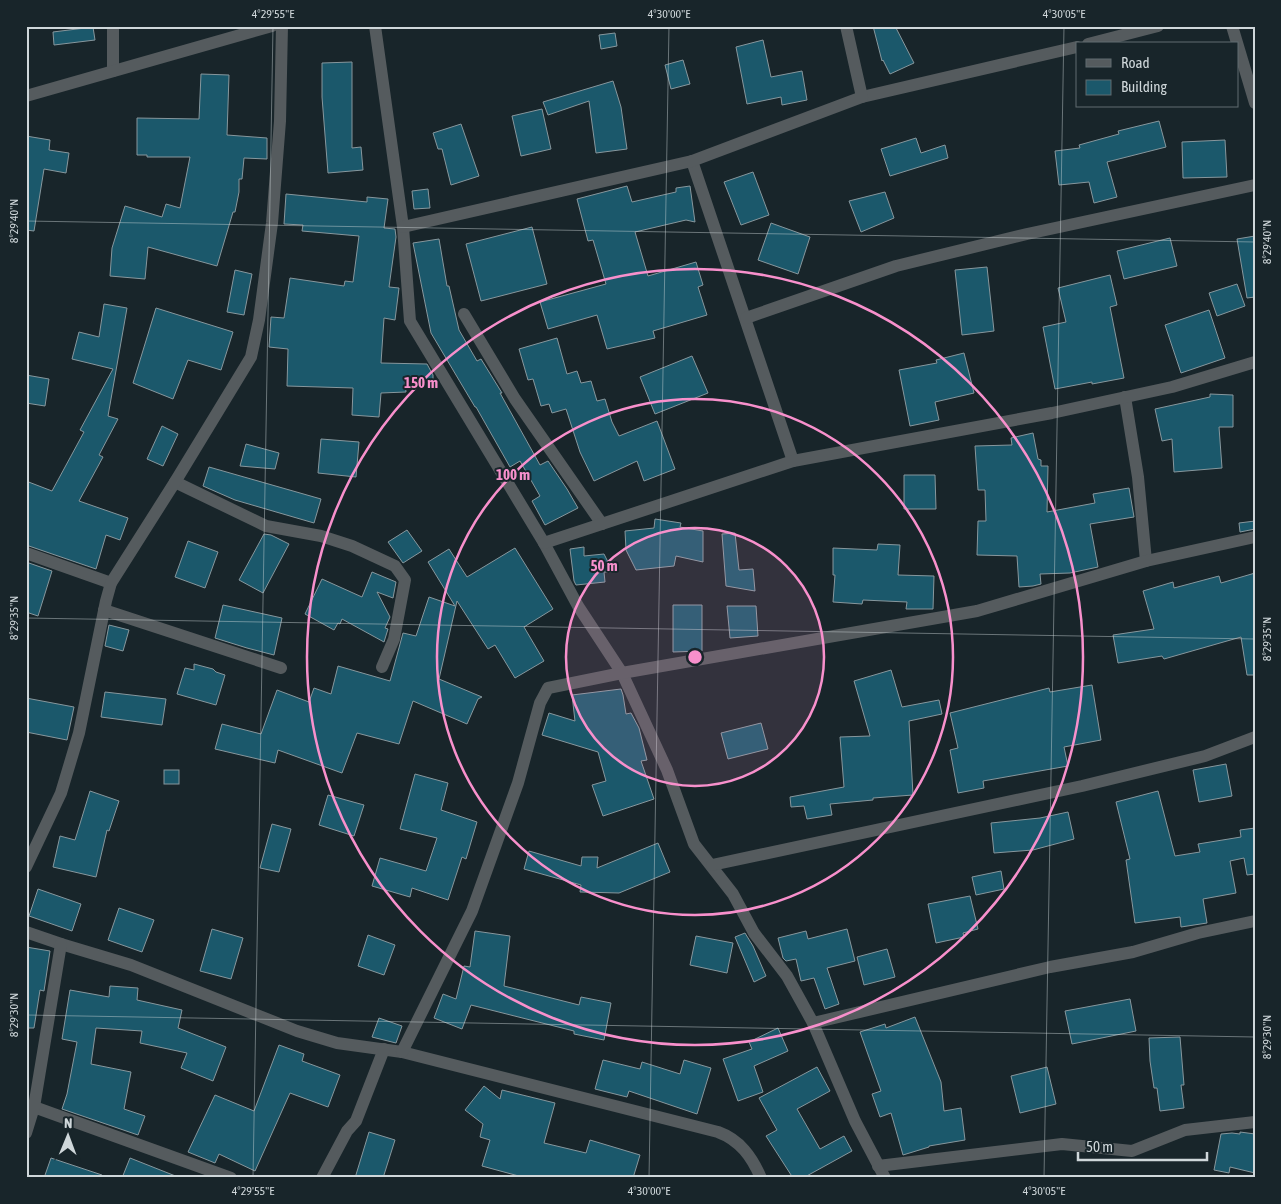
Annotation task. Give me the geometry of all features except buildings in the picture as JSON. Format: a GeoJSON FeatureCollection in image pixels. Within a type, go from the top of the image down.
{"type":"FeatureCollection","features":[{"type":"Feature","properties":{"kind":"street"},"geometry":{"type":"LineString","coordinates":[[113,26],[113,71]]}},
{"type":"Feature","properties":{"kind":"street"},"geometry":{"type":"LineString","coordinates":[[26,96],[272,26]]}},
{"type":"Feature","properties":{"kind":"street"},"geometry":{"type":"LineString","coordinates":[[26,866],[29,852],[61,794],[79,733],[111,583],[251,356],[259,320],[272,223],[280,121],[282,26]]}},
{"type":"Feature","properties":{"kind":"street"},"geometry":{"type":"LineString","coordinates":[[376,26],[403,227],[410,321],[544,543],[578,606],[622,673],[667,770],[694,844],[733,894],[754,933],[787,976],[813,1023],[855,1121],[885,1178]]}},
{"type":"Feature","properties":{"kind":"street"},"geometry":{"type":"LineString","coordinates":[[846,26],[862,97]]}},
{"type":"Feature","properties":{"kind":"street"},"geometry":{"type":"LineString","coordinates":[[1096,42],[1158,26]]}},
{"type":"Feature","properties":{"kind":"street"},"geometry":{"type":"LineString","coordinates":[[1232,26],[1237,42]]}},
{"type":"Feature","properties":{"kind":"street"},"geometry":{"type":"LineString","coordinates":[[403,227],[692,161],[862,97],[1076,46]]}},
{"type":"Feature","properties":{"kind":"street"},"geometry":{"type":"LineString","coordinates":[[1238,46],[1255,103]]}},
{"type":"Feature","properties":{"kind":"street"},"geometry":{"type":"LineString","coordinates":[[692,161],[793,462]]}},
{"type":"Feature","properties":{"kind":"street"},"geometry":{"type":"LineString","coordinates":[[746,318],[896,266],[1027,234],[1255,186]]}},
{"type":"Feature","properties":{"kind":"street"},"geometry":{"type":"LineString","coordinates":[[464,314],[515,399],[602,524]]}},
{"type":"Feature","properties":{"kind":"street"},"geometry":{"type":"LineString","coordinates":[[544,543],[793,462],[1172,388],[1255,362]]}},
{"type":"Feature","properties":{"kind":"street"},"geometry":{"type":"LineString","coordinates":[[1125,398],[1138,478],[1146,560]]}},
{"type":"Feature","properties":{"kind":"street"},"geometry":{"type":"LineString","coordinates":[[175,482],[266,526],[321,536],[352,546],[395,566],[405,580],[394,639],[382,667]]}},
{"type":"Feature","properties":{"kind":"street"},"geometry":{"type":"LineString","coordinates":[[402,1052],[472,911],[518,783],[540,703],[548,688],[622,673],[977,611],[1146,560],[1255,537]]}},
{"type":"Feature","properties":{"kind":"street"},"geometry":{"type":"LineString","coordinates":[[26,553],[111,583]]}},
{"type":"Feature","properties":{"kind":"street"},"geometry":{"type":"LineString","coordinates":[[104,610],[281,668]]}},
{"type":"Feature","properties":{"kind":"street"},"geometry":{"type":"LineString","coordinates":[[712,866],[1082,786],[1205,756],[1255,737]]}},
{"type":"Feature","properties":{"kind":"street"},"geometry":{"type":"LineString","coordinates":[[813,1023],[1050,967],[1133,952],[1198,932],[1255,921]]}},
{"type":"Feature","properties":{"kind":"street"},"geometry":{"type":"LineString","coordinates":[[26,932],[131,965],[297,1032],[337,1043],[402,1052],[718,1132],[738,1142],[755,1163],[761,1178]]}},
{"type":"Feature","properties":{"kind":"street"},"geometry":{"type":"LineString","coordinates":[[26,1133],[34,1107],[61,944]]}},
{"type":"Feature","properties":{"kind":"street"},"geometry":{"type":"LineString","coordinates":[[322,1178],[347,1131],[356,1121],[384,1049]]}},
{"type":"Feature","properties":{"kind":"street"},"geometry":{"type":"LineString","coordinates":[[34,1107],[231,1178]]}},
{"type":"Feature","properties":{"kind":"street"},"geometry":{"type":"LineString","coordinates":[[878,1166],[1062,1144],[1132,1151],[1185,1130],[1255,1122]]}}]}
